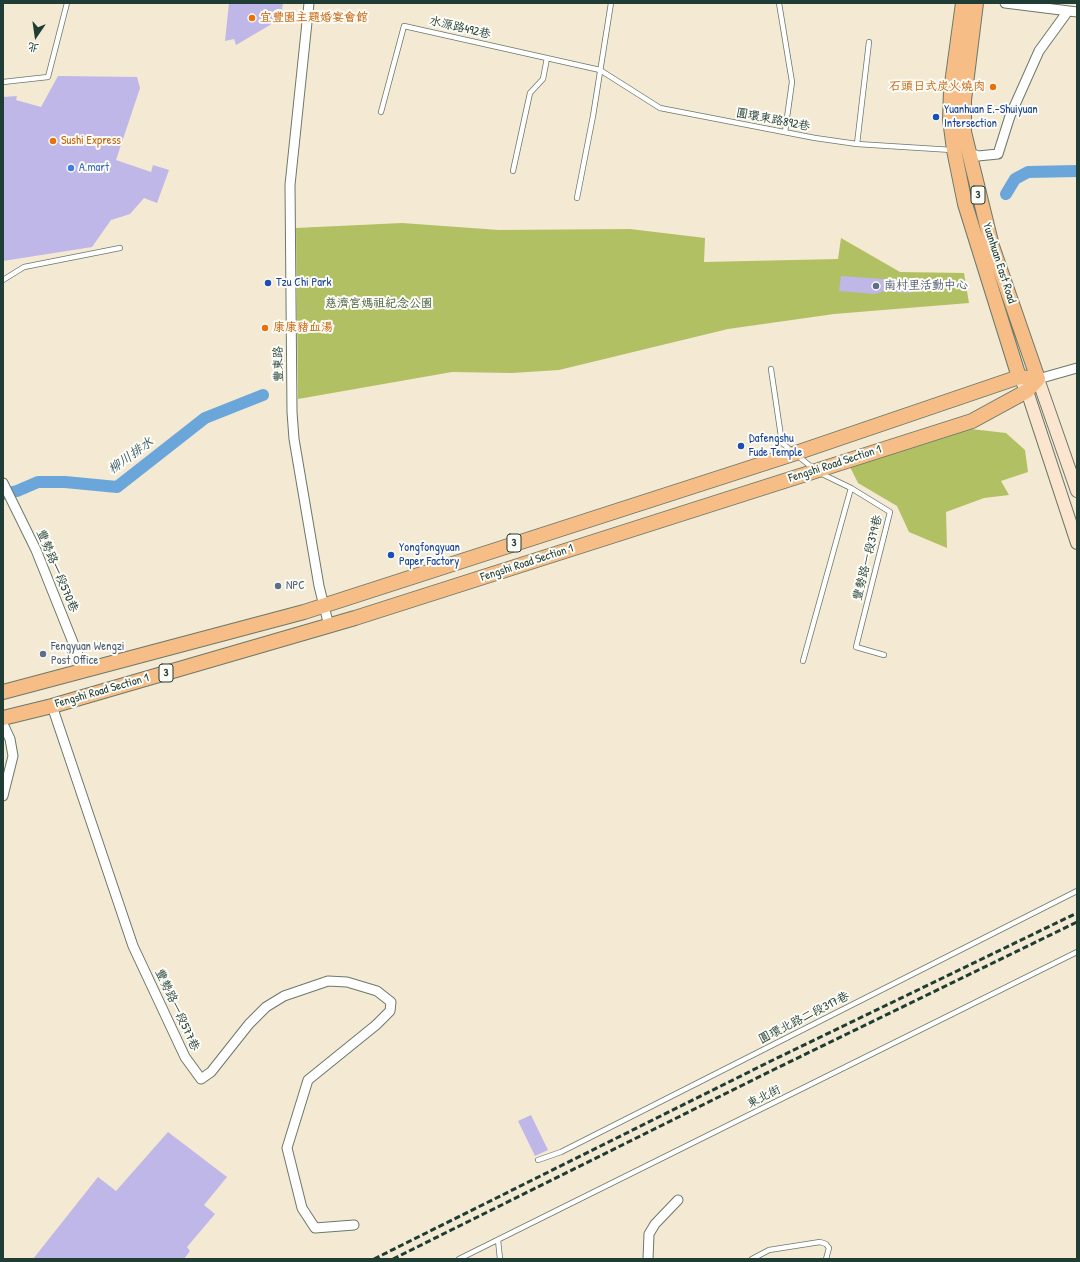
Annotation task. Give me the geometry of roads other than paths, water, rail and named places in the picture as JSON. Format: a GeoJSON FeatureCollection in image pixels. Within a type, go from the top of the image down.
{"type":"FeatureCollection","features":[{"type":"Feature","properties":{"kind":"main road","name":"Yuanhuan East Road"},"geometry":{"type":"LineString","coordinates":[[963,3],[951,91],[950,119],[954,150],[965,204],[1019,377]]}},
{"type":"Feature","properties":{"kind":"main road","name":"Yuanhuan East Road"},"geometry":{"type":"LineString","coordinates":[[976,3],[964,100],[964,132],[992,246],[1038,379]]}},
{"type":"Feature","properties":{"kind":"main road","name":"Fengshi Road Section 1"},"geometry":{"type":"LineString","coordinates":[[3,692],[304,612],[793,454],[1019,377],[1038,379]]}},
{"type":"Feature","properties":{"kind":"main road","name":"Fengshi Road Section 1"},"geometry":{"type":"LineString","coordinates":[[3,718],[52,706],[329,626],[972,421],[1027,391],[1038,379]]}},
{"type":"Feature","properties":{"kind":"street","name":"豐東路"},"geometry":{"type":"LineString","coordinates":[[309,3],[290,184],[292,405],[294,439],[323,605],[329,626]]}},
{"type":"Feature","properties":{"kind":"street"},"geometry":{"type":"LineString","coordinates":[[1005,3],[1071,9]]}},
{"type":"Feature","properties":{"kind":"street"},"geometry":{"type":"LineString","coordinates":[[968,152],[978,156],[998,154],[1010,116],[1039,51],[1071,9]]}},
{"type":"Feature","properties":{"kind":"street","name":"Fengshi Road Section 1"},"geometry":{"type":"LineString","coordinates":[[1038,379],[1077,368]]}},
{"type":"Feature","properties":{"kind":"street"},"geometry":{"type":"LineString","coordinates":[[1019,377],[1027,391],[1077,543]]}},
{"type":"Feature","properties":{"kind":"street"},"geometry":{"type":"LineString","coordinates":[[1038,379],[1077,491]]}},
{"type":"Feature","properties":{"kind":"street","name":"豐勢路一段570巷"},"geometry":{"type":"LineString","coordinates":[[3,483],[36,550],[84,670]]}},
{"type":"Feature","properties":{"kind":"street","name":"豐勢路一段577巷"},"geometry":{"type":"LineString","coordinates":[[52,706],[134,946],[185,1057],[202,1079],[211,1072],[249,1024],[266,1007],[284,996],[328,981],[347,982],[377,991],[391,1002],[390,1011],[376,1025],[308,1080],[287,1148],[302,1208],[315,1228],[354,1225]]}},
{"type":"Feature","properties":{"kind":"street"},"geometry":{"type":"LineString","coordinates":[[3,724],[10,739],[13,756],[3,796]]}},
{"type":"Feature","properties":{"kind":"street"},"geometry":{"type":"LineString","coordinates":[[648,1259],[648,1234],[655,1224],[678,1200]]}},
{"type":"Feature","properties":{"kind":"lane"},"geometry":{"type":"LineString","coordinates":[[3,82],[48,77],[67,3]]}},
{"type":"Feature","properties":{"kind":"lane"},"geometry":{"type":"LineString","coordinates":[[577,198],[594,116],[611,3]]}},
{"type":"Feature","properties":{"kind":"lane"},"geometry":{"type":"LineString","coordinates":[[779,3],[792,82],[785,132]]}},
{"type":"Feature","properties":{"kind":"lane","name":"水源路492巷"},"geometry":{"type":"LineString","coordinates":[[381,112],[404,26],[600,70]]}},
{"type":"Feature","properties":{"kind":"lane"},"geometry":{"type":"LineString","coordinates":[[857,144],[869,42]]}},
{"type":"Feature","properties":{"kind":"lane"},"geometry":{"type":"LineString","coordinates":[[514,171],[530,93],[543,79],[547,58]]}},
{"type":"Feature","properties":{"kind":"lane","name":"圓環東路892巷"},"geometry":{"type":"LineString","coordinates":[[600,70],[660,108],[857,144],[954,150]]}},
{"type":"Feature","properties":{"kind":"lane"},"geometry":{"type":"LineString","coordinates":[[3,280],[24,267],[120,248]]}},
{"type":"Feature","properties":{"kind":"lane","name":"豐勢路一段379巷"},"geometry":{"type":"LineString","coordinates":[[771,369],[782,443],[793,454],[815,470],[851,488],[890,512],[856,648],[884,655]]}},
{"type":"Feature","properties":{"kind":"lane"},"geometry":{"type":"LineString","coordinates":[[803,660],[851,488]]}},
{"type":"Feature","properties":{"kind":"lane","name":"圓環北路二段317巷"},"geometry":{"type":"LineString","coordinates":[[538,1160],[568,1148],[1077,891]]}},
{"type":"Feature","properties":{"kind":"lane","name":"東北街"},"geometry":{"type":"LineString","coordinates":[[459,1259],[599,1191],[1077,952]]}},
{"type":"Feature","properties":{"kind":"lane"},"geometry":{"type":"LineString","coordinates":[[498,1240],[500,1259]]}},
{"type":"Feature","properties":{"kind":"lane"},"geometry":{"type":"LineString","coordinates":[[752,1259],[769,1250],[820,1242],[826,1244],[829,1248],[826,1259]]}},
{"type":"Feature","properties":{"kind":"waterway","name":"柳川排水"},"geometry":{"type":"LineString","coordinates":[[1006,194],[1015,179],[1028,172],[1077,171]]}},
{"type":"Feature","properties":{"kind":"waterway","name":"柳川排水"},"geometry":{"type":"LineString","coordinates":[[3,494],[17,491],[38,482],[65,482],[117,487],[205,418],[263,395]]}},
{"type":"Feature","properties":{"kind":"railway"},"geometry":{"type":"LineString","coordinates":[[374,1259],[773,1060],[1077,913]]}},
{"type":"Feature","properties":{"kind":"railway"},"geometry":{"type":"LineString","coordinates":[[393,1259],[775,1069],[1077,922]]}},
{"type":"Feature","properties":{"kind":"place","name":"宜豐園主題婚宴會館"},"geometry":{"type":"Point","coordinates":[252,18]}},
{"type":"Feature","properties":{"kind":"place","name":"石頭日式炭火燒肉"},"geometry":{"type":"Point","coordinates":[993,87]}},
{"type":"Feature","properties":{"kind":"place","name":"Yuanhuan E.-Shuiyuan Intersection"},"geometry":{"type":"Point","coordinates":[936,117]}},
{"type":"Feature","properties":{"kind":"place","name":"Sushi Express"},"geometry":{"type":"Point","coordinates":[53,141]}},
{"type":"Feature","properties":{"kind":"place","name":"A.mart"},"geometry":{"type":"Point","coordinates":[71,168]}},
{"type":"Feature","properties":{"kind":"place","name":"Tzu Chi Park"},"geometry":{"type":"Point","coordinates":[268,283]}},
{"type":"Feature","properties":{"kind":"place","name":"南村里活動中心"},"geometry":{"type":"Point","coordinates":[876,286]}},
{"type":"Feature","properties":{"kind":"place","name":"康康豬血湯"},"geometry":{"type":"Point","coordinates":[265,328]}},
{"type":"Feature","properties":{"kind":"place","name":"Dafengshu Fude Temple"},"geometry":{"type":"Point","coordinates":[741,446]}},
{"type":"Feature","properties":{"kind":"place","name":"Yongfongyuan Paper Factory"},"geometry":{"type":"Point","coordinates":[391,555]}},
{"type":"Feature","properties":{"kind":"place","name":"NPC"},"geometry":{"type":"Point","coordinates":[278,586]}},
{"type":"Feature","properties":{"kind":"place","name":"Fengyuan Wengzi Post Office"},"geometry":{"type":"Point","coordinates":[43,654]}},
{"type":"Feature","properties":{"kind":"park label","name":"慈濟宮媽祖紀念公園"},"geometry":{"type":"Point","coordinates":[379,304]}}]}
